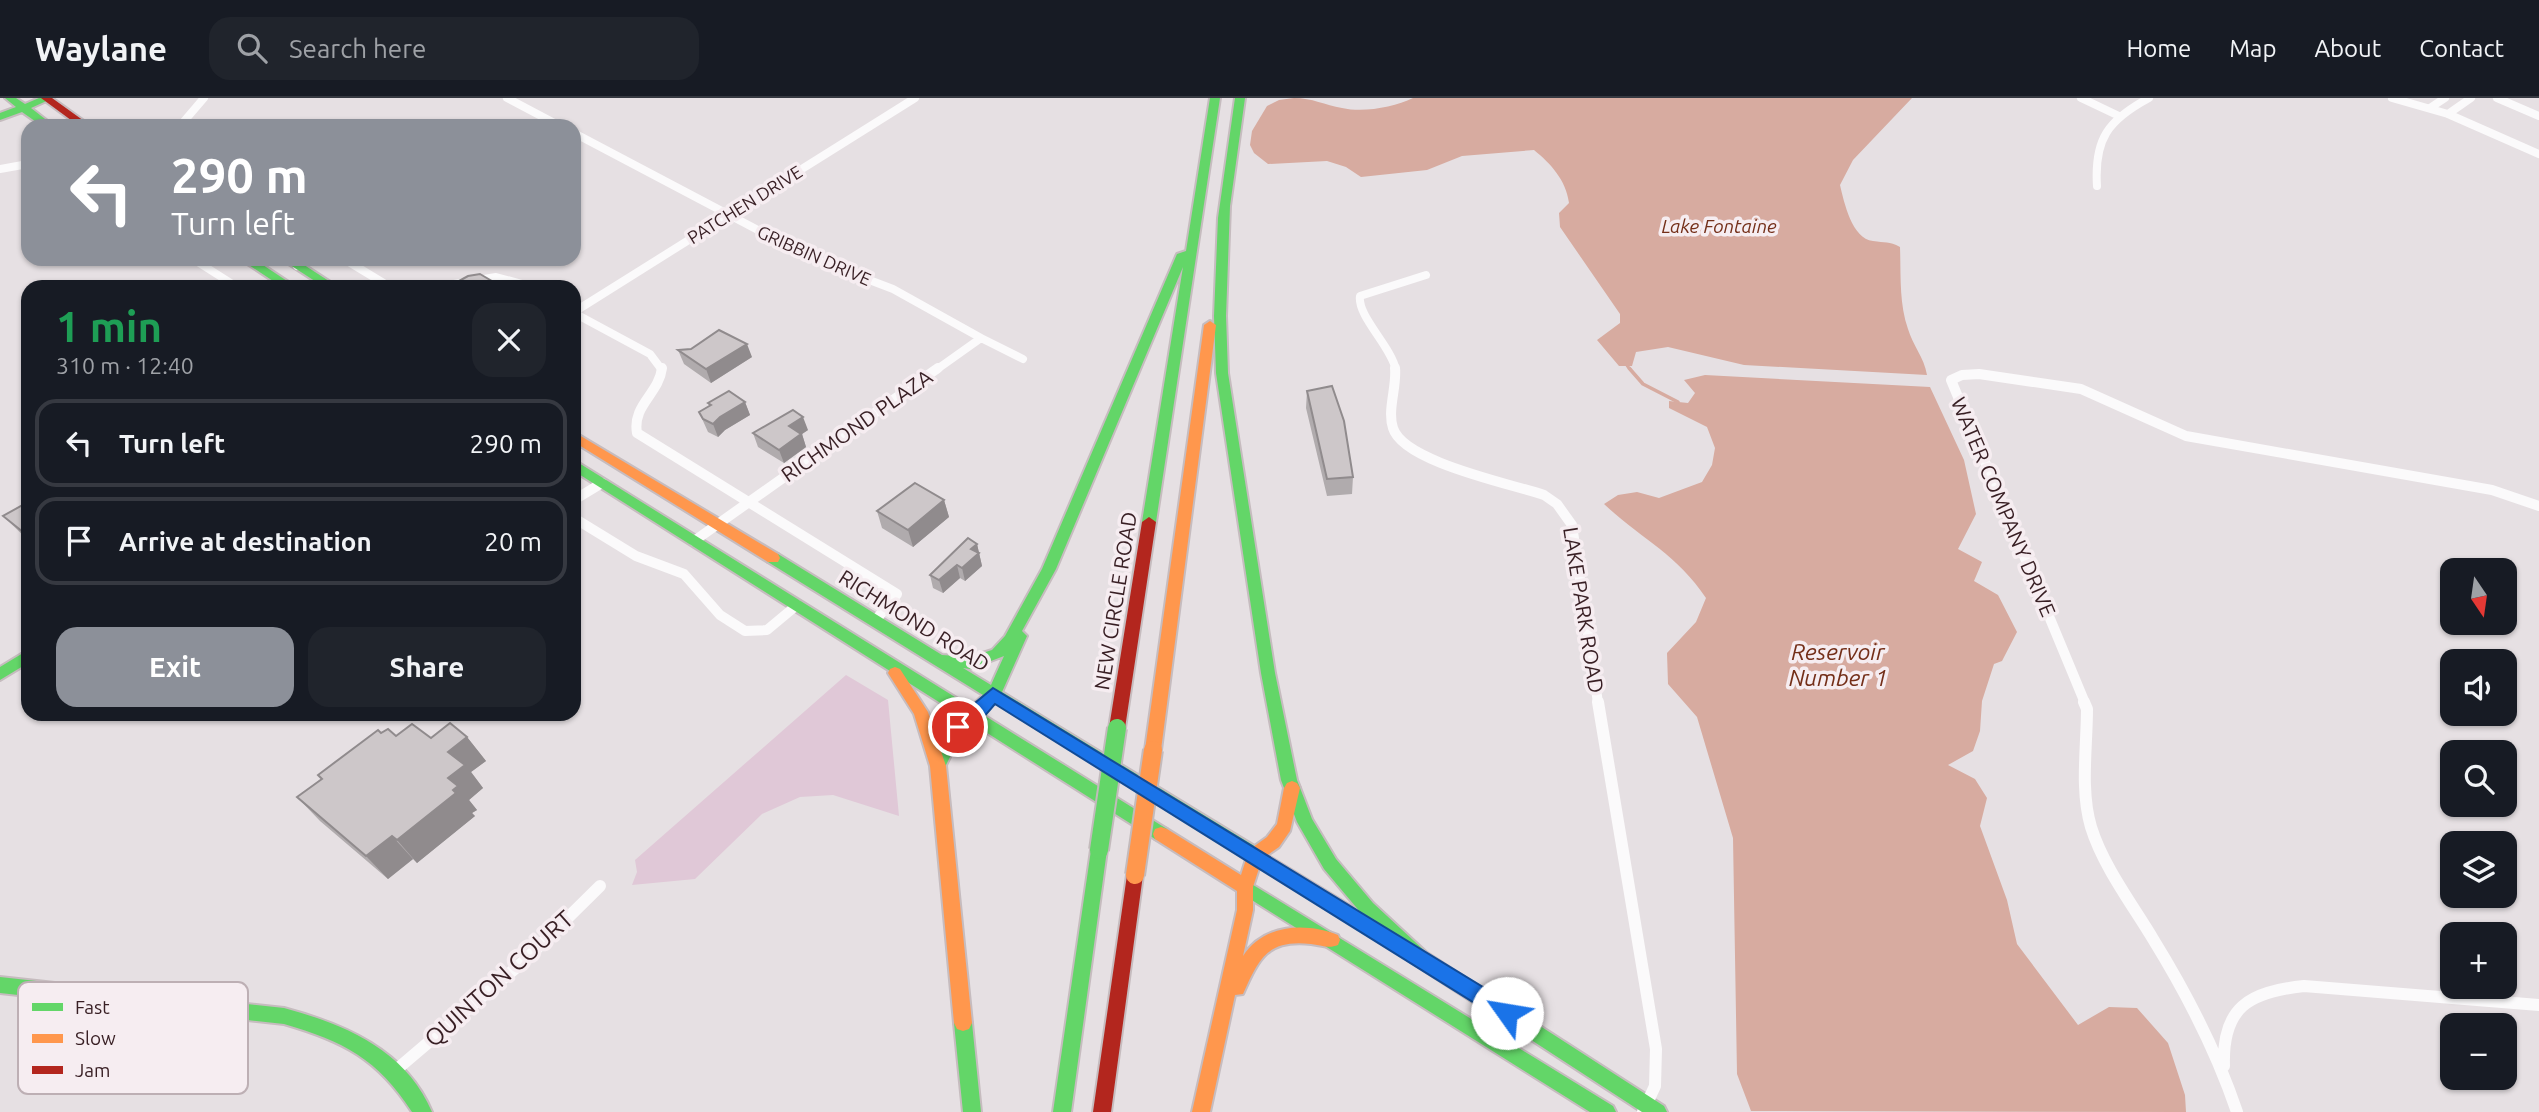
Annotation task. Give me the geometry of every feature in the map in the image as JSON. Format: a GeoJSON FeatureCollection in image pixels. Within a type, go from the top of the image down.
{"type":"FeatureCollection","features":[{"type":"Feature","properties":{"kind":"main road"},"geometry":{"type":"LineString","coordinates":[[0,117],[17,103],[47,98],[76,119]]}},
{"type":"Feature","properties":{"kind":"main road","name":"NEW CIRCLE ROAD"},"geometry":{"type":"LineString","coordinates":[[1062,1112],[1117,728],[1215,98]]}},
{"type":"Feature","properties":{"kind":"main road"},"geometry":{"type":"LineString","coordinates":[[1102,1112],[1240,98]]}},
{"type":"Feature","properties":{"kind":"main road"},"geometry":{"type":"LineString","coordinates":[[17,103],[39,119]]}},
{"type":"Feature","properties":{"kind":"main road"},"geometry":{"type":"LineString","coordinates":[[938,766],[944,744],[958,727],[974,716],[993,695],[1175,275],[1201,197]]}},
{"type":"Feature","properties":{"kind":"main road"},"geometry":{"type":"LineString","coordinates":[[1225,207],[1220,316],[1222,373],[1268,673],[1292,787],[1305,822],[1330,864],[1367,908],[1421,958]]}},
{"type":"Feature","properties":{"kind":"main road"},"geometry":{"type":"LineString","coordinates":[[257,266],[279,280]]}},
{"type":"Feature","properties":{"kind":"main road"},"geometry":{"type":"LineString","coordinates":[[304,266],[323,280]]}},
{"type":"Feature","properties":{"kind":"main road","name":"RICHMOND ROAD"},"geometry":{"type":"LineString","coordinates":[[581,440],[1421,958],[1650,1110]]}},
{"type":"Feature","properties":{"kind":"main road"},"geometry":{"type":"LineString","coordinates":[[581,470],[1607,1112]]}},
{"type":"Feature","properties":{"kind":"main road"},"geometry":{"type":"LineString","coordinates":[[923,652],[961,664],[997,654],[1010,640],[1043,580]]}},
{"type":"Feature","properties":{"kind":"main road"},"geometry":{"type":"LineString","coordinates":[[883,659],[915,700],[929,732],[938,766],[972,1112]]}},
{"type":"Feature","properties":{"kind":"main road"},"geometry":{"type":"LineString","coordinates":[[0,674],[21,660]]}},
{"type":"Feature","properties":{"kind":"main road"},"geometry":{"type":"LineString","coordinates":[[1201,1112],[1245,910],[1245,887],[1255,855],[1273,842],[1284,826],[1292,787]]}},
{"type":"Feature","properties":{"kind":"main road"},"geometry":{"type":"LineString","coordinates":[[1213,1058],[1241,974],[1256,950],[1282,933],[1300,932],[1332,940]]}},
{"type":"Feature","properties":{"kind":"main road"},"geometry":{"type":"LineString","coordinates":[[0,985],[18,987]]}},
{"type":"Feature","properties":{"kind":"main road"},"geometry":{"type":"LineString","coordinates":[[248,1012],[284,1016],[342,1035],[366,1048],[396,1070],[423,1112]]}},
{"type":"Feature","properties":{"kind":"street"},"geometry":{"type":"LineString","coordinates":[[186,119],[204,98]]}},
{"type":"Feature","properties":{"kind":"street"},"geometry":{"type":"LineString","coordinates":[[507,98],[547,119]]}},
{"type":"Feature","properties":{"kind":"street","name":"PATCHEN DRIVE"},"geometry":{"type":"LineString","coordinates":[[581,308],[915,98]]}},
{"type":"Feature","properties":{"kind":"street"},"geometry":{"type":"LineString","coordinates":[[2081,98],[2119,116]]}},
{"type":"Feature","properties":{"kind":"street"},"geometry":{"type":"LineString","coordinates":[[2097,186],[2096,151],[2103,135],[2119,116],[2149,98]]}},
{"type":"Feature","properties":{"kind":"street"},"geometry":{"type":"LineString","coordinates":[[2392,98],[2448,114],[2539,154]]}},
{"type":"Feature","properties":{"kind":"street"},"geometry":{"type":"LineString","coordinates":[[2430,108],[2445,98]]}},
{"type":"Feature","properties":{"kind":"street"},"geometry":{"type":"LineString","coordinates":[[2448,114],[2471,98]]}},
{"type":"Feature","properties":{"kind":"street"},"geometry":{"type":"LineString","coordinates":[[2497,98],[2539,116]]}},
{"type":"Feature","properties":{"kind":"street","name":"GRIBBIN DRIVE"},"geometry":{"type":"LineString","coordinates":[[581,137],[829,266],[907,296],[981,338]]}},
{"type":"Feature","properties":{"kind":"street"},"geometry":{"type":"LineString","coordinates":[[0,169],[21,165]]}},
{"type":"Feature","properties":{"kind":"street"},"geometry":{"type":"LineString","coordinates":[[204,266],[226,280]]}},
{"type":"Feature","properties":{"kind":"street"},"geometry":{"type":"LineString","coordinates":[[356,266],[378,280]]}},
{"type":"Feature","properties":{"kind":"street","name":"LAKE PARK ROAD"},"geometry":{"type":"LineString","coordinates":[[1426,275],[1368,291],[1360,296],[1359,301],[1383,336],[1395,362],[1396,391],[1391,421],[1394,434],[1402,444],[1423,456],[1544,495],[1558,505],[1572,525],[1610,785],[1656,1049],[1655,1086],[1650,1110]]}},
{"type":"Feature","properties":{"kind":"street"},"geometry":{"type":"LineString","coordinates":[[474,280],[496,276],[517,280]]}},
{"type":"Feature","properties":{"kind":"street"},"geometry":{"type":"LineString","coordinates":[[581,316],[650,354],[662,367],[660,384],[641,404],[634,418],[637,433],[897,594],[875,621]]}},
{"type":"Feature","properties":{"kind":"street"},"geometry":{"type":"LineString","coordinates":[[981,338],[1023,359]]}},
{"type":"Feature","properties":{"kind":"street","name":"RICHMOND PLAZA"},"geometry":{"type":"LineString","coordinates":[[694,541],[981,338]]}},
{"type":"Feature","properties":{"kind":"street","name":"WATER COMPANY DRIVE"},"geometry":{"type":"LineString","coordinates":[[2237,1112],[2225,1076],[2189,998],[2109,866],[2091,827],[2086,799],[2087,709],[1951,380],[1962,375],[1989,374],[2072,387],[2186,436],[2492,490],[2539,506]]}},
{"type":"Feature","properties":{"kind":"street"},"geometry":{"type":"LineString","coordinates":[[581,496],[602,483]]}},
{"type":"Feature","properties":{"kind":"street"},"geometry":{"type":"LineString","coordinates":[[581,522],[636,556],[684,574],[719,615],[745,631],[767,631],[797,605]]}},
{"type":"Feature","properties":{"kind":"street","name":"QUINTON COURT"},"geometry":{"type":"LineString","coordinates":[[396,1070],[524,961],[600,886]]}},
{"type":"Feature","properties":{"kind":"street","name":"WATER COMPANY DRIVE"},"geometry":{"type":"LineString","coordinates":[[2225,1076],[2222,1038],[2235,1010],[2254,996],[2279,988],[2304,986],[2539,1006]]}},
{"type":"Feature","properties":{"kind":"shaded area"},"geometry":{"type":"Polygon","coordinates":[[[846,675],[888,700],[899,816],[833,795],[800,797],[762,814],[695,879],[632,885],[637,872],[635,860],[846,675]]]}},
{"type":"Feature","properties":{"kind":"water","name":"Lake Fontaine"},"geometry":{"type":"Polygon","coordinates":[[[1294,98],[1360,110],[1397,104],[1413,98],[1912,98],[1853,160],[1840,185],[1850,219],[1860,234],[1866,239],[1900,247],[1905,319],[1927,375],[1744,365],[1668,347],[1636,352],[1632,366],[1619,366],[1597,340],[1620,323],[1620,314],[1560,227],[1559,213],[1569,203],[1565,187],[1557,173],[1534,150],[1462,156],[1427,170],[1361,177],[1346,167],[1327,161],[1268,164],[1254,153],[1250,145],[1252,131],[1267,106],[1279,100],[1294,98]]]}},
{"type":"Feature","properties":{"kind":"water","name":"Reservoir Number 1"},"geometry":{"type":"Polygon","coordinates":[[[1705,375],[1930,387],[1964,460],[1976,514],[1958,549],[1982,562],[1974,581],[1998,595],[2017,632],[2002,661],[1994,664],[1982,701],[1980,731],[1973,751],[1948,765],[1975,779],[1987,798],[1980,826],[2007,900],[2017,944],[2078,1025],[2109,1007],[2137,1008],[2168,1043],[2185,1095],[2186,1112],[1751,1111],[1737,1074],[1733,838],[1697,717],[1668,684],[1667,653],[1696,622],[1706,598],[1683,569],[1604,504],[1618,495],[1637,492],[1659,498],[1702,482],[1712,465],[1715,448],[1707,427],[1669,408],[1669,401],[1688,403],[1695,393],[1684,380],[1705,375]]]}},
{"type":"Feature","properties":{"kind":"building"},"geometry":{"type":"Polygon","coordinates":[[[480,274],[490,280],[461,280],[480,274]]]}},
{"type":"Feature","properties":{"kind":"building"},"geometry":{"type":"Polygon","coordinates":[[[719,330],[747,344],[706,369],[678,350],[691,349],[719,330]]]}},
{"type":"Feature","properties":{"kind":"building"},"geometry":{"type":"Polygon","coordinates":[[[1332,386],[1344,421],[1353,477],[1327,479],[1307,391],[1332,386]]]}},
{"type":"Feature","properties":{"kind":"building"},"geometry":{"type":"Polygon","coordinates":[[[729,391],[745,402],[713,424],[703,419],[699,412],[711,405],[708,403],[729,391]]]}},
{"type":"Feature","properties":{"kind":"building"},"geometry":{"type":"Polygon","coordinates":[[[793,410],[803,417],[789,426],[801,434],[779,450],[753,433],[793,410]]]}},
{"type":"Feature","properties":{"kind":"building"},"geometry":{"type":"Polygon","coordinates":[[[915,483],[944,500],[908,530],[877,511],[915,483]]]}},
{"type":"Feature","properties":{"kind":"building"},"geometry":{"type":"Polygon","coordinates":[[[21,506],[21,530],[3,516],[21,506]]]}},
{"type":"Feature","properties":{"kind":"building"},"geometry":{"type":"Polygon","coordinates":[[[968,538],[977,544],[971,549],[979,553],[962,568],[957,565],[939,580],[930,575],[968,538]]]}},
{"type":"Feature","properties":{"kind":"building"},"geometry":{"type":"Polygon","coordinates":[[[450,723],[467,737],[448,752],[465,765],[448,778],[458,786],[453,790],[456,793],[397,840],[392,836],[366,856],[297,797],[322,779],[318,775],[378,730],[381,733],[388,729],[396,736],[412,724],[431,738],[450,723]]]}},
{"type":"Feature","properties":{"kind":"waterway"},"geometry":{"type":"LineString","coordinates":[[1629,368],[1643,384],[1678,402]]}},
{"type":"Feature","properties":{"kind":"traffic: fast"},"geometry":{"type":"LineString","coordinates":[[10,98],[39,119]]}},
{"type":"Feature","properties":{"kind":"traffic: fast"},"geometry":{"type":"LineString","coordinates":[[0,117],[48,98]]}},
{"type":"Feature","properties":{"kind":"traffic: fast"},"geometry":{"type":"LineString","coordinates":[[1149,522],[1215,98]]}},
{"type":"Feature","properties":{"kind":"traffic: fast"},"geometry":{"type":"LineString","coordinates":[[1223,218],[1240,98]]}},
{"type":"Feature","properties":{"kind":"traffic: fast"},"geometry":{"type":"LineString","coordinates":[[1225,207],[1220,316],[1222,373],[1268,673],[1289,780],[1305,822],[1330,864],[1367,908],[1421,958]]}},
{"type":"Feature","properties":{"kind":"traffic: fast"},"geometry":{"type":"LineString","coordinates":[[943,660],[970,663],[997,654],[1010,640],[1049,569],[1183,254]]}},
{"type":"Feature","properties":{"kind":"traffic: fast"},"geometry":{"type":"LineString","coordinates":[[257,266],[279,280]]}},
{"type":"Feature","properties":{"kind":"traffic: fast"},"geometry":{"type":"LineString","coordinates":[[298,266],[321,280]]}},
{"type":"Feature","properties":{"kind":"traffic: fast"},"geometry":{"type":"LineString","coordinates":[[581,469],[1161,834]]}},
{"type":"Feature","properties":{"kind":"traffic: fast"},"geometry":{"type":"LineString","coordinates":[[773,558],[1255,855]]}},
{"type":"Feature","properties":{"kind":"traffic: fast"},"geometry":{"type":"LineString","coordinates":[[939,764],[954,733],[995,692],[1020,636]]}},
{"type":"Feature","properties":{"kind":"traffic: fast"},"geometry":{"type":"LineString","coordinates":[[0,674],[21,660]]}},
{"type":"Feature","properties":{"kind":"traffic: fast"},"geometry":{"type":"LineString","coordinates":[[1099,850],[1117,728]]}},
{"type":"Feature","properties":{"kind":"traffic: fast"},"geometry":{"type":"LineString","coordinates":[[1062,1112],[1099,850]]}},
{"type":"Feature","properties":{"kind":"traffic: fast"},"geometry":{"type":"LineString","coordinates":[[1245,887],[1607,1112]]}},
{"type":"Feature","properties":{"kind":"traffic: fast"},"geometry":{"type":"LineString","coordinates":[[1414,954],[1658,1112]]}},
{"type":"Feature","properties":{"kind":"traffic: fast"},"geometry":{"type":"LineString","coordinates":[[0,985],[18,987]]}},
{"type":"Feature","properties":{"kind":"traffic: fast"},"geometry":{"type":"LineString","coordinates":[[248,1012],[284,1016],[349,1038],[381,1059],[395,1073],[423,1112]]}},
{"type":"Feature","properties":{"kind":"traffic: fast"},"geometry":{"type":"LineString","coordinates":[[963,1023],[972,1112]]}},
{"type":"Feature","properties":{"kind":"traffic: slow"},"geometry":{"type":"LineString","coordinates":[[1153,750],[1210,325]]}},
{"type":"Feature","properties":{"kind":"traffic: slow"},"geometry":{"type":"LineString","coordinates":[[581,440],[773,558]]}},
{"type":"Feature","properties":{"kind":"traffic: slow"},"geometry":{"type":"LineString","coordinates":[[895,673],[921,712],[938,766],[963,1023]]}},
{"type":"Feature","properties":{"kind":"traffic: slow"},"geometry":{"type":"LineString","coordinates":[[1135,875],[1153,750]]}},
{"type":"Feature","properties":{"kind":"traffic: slow"},"geometry":{"type":"LineString","coordinates":[[1201,1112],[1245,910],[1245,887],[1255,855],[1273,842],[1284,826],[1292,788]]}},
{"type":"Feature","properties":{"kind":"traffic: slow"},"geometry":{"type":"LineString","coordinates":[[1161,834],[1245,887]]}},
{"type":"Feature","properties":{"kind":"traffic: slow"},"geometry":{"type":"LineString","coordinates":[[1237,988],[1253,956],[1272,940],[1297,935],[1332,940]]}},
{"type":"Feature","properties":{"kind":"traffic: jam"},"geometry":{"type":"LineString","coordinates":[[46,98],[76,119]]}},
{"type":"Feature","properties":{"kind":"traffic: jam"},"geometry":{"type":"LineString","coordinates":[[1117,728],[1149,522]]}},
{"type":"Feature","properties":{"kind":"traffic: jam"},"geometry":{"type":"LineString","coordinates":[[1255,855],[1392,940]]}},
{"type":"Feature","properties":{"kind":"traffic: jam"},"geometry":{"type":"LineString","coordinates":[[1102,1112],[1135,875]]}},
{"type":"Feature","properties":{"kind":"route"},"geometry":{"type":"LineString","coordinates":[[958,727],[974,716],[993,695],[1507,1013]]}}]}
